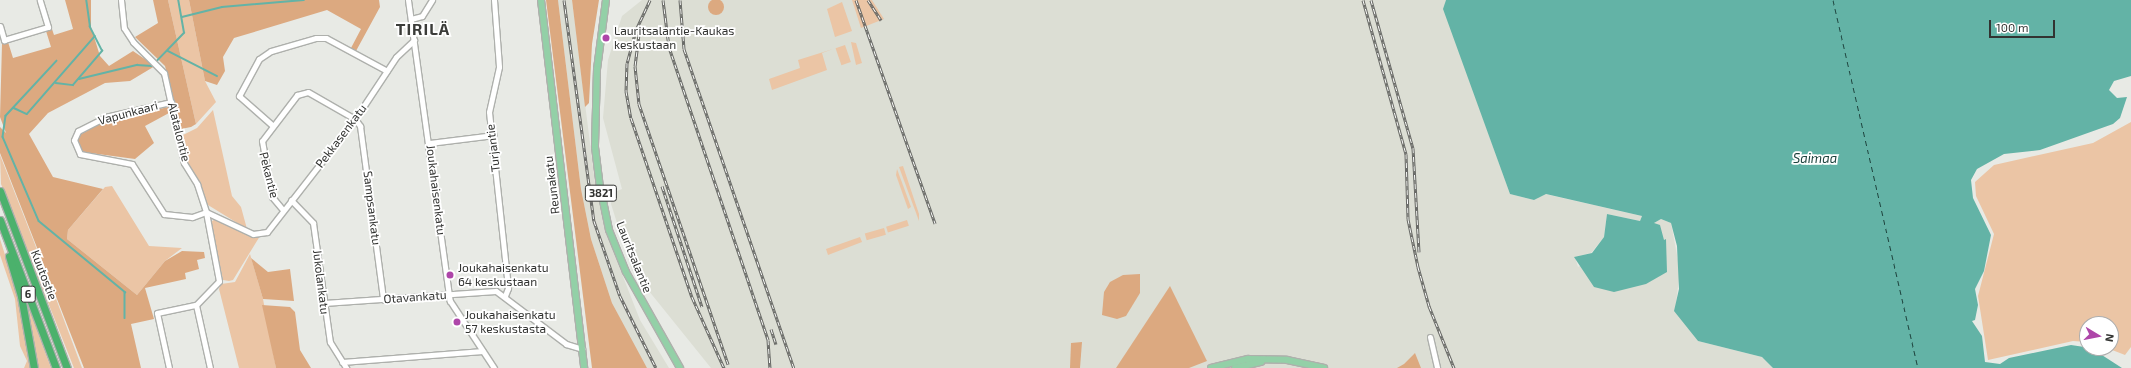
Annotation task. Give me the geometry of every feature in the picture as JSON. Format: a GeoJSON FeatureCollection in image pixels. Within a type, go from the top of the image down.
{"type":"FeatureCollection","features":[{"type":"Feature","properties":{"kind":"highway","name":"Kuutostie"},"geometry":{"type":"LineString","coordinates":[[0,191],[67,368]]}},
{"type":"Feature","properties":{"kind":"highway","name":"Kuutostie"},"geometry":{"type":"LineString","coordinates":[[0,220],[56,368]]}},
{"type":"Feature","properties":{"kind":"highway"},"geometry":{"type":"LineString","coordinates":[[0,227],[21,296],[34,368]]}},
{"type":"Feature","properties":{"kind":"highway"},"geometry":{"type":"LineString","coordinates":[[51,323],[71,368]]}},
{"type":"Feature","properties":{"kind":"main road","name":"Reunakatu"},"geometry":{"type":"LineString","coordinates":[[541,0],[584,368]]}},
{"type":"Feature","properties":{"kind":"main road","name":"Lauritsalantie"},"geometry":{"type":"LineString","coordinates":[[606,0],[597,69],[595,147],[600,186],[609,230],[626,272],[680,368]]}},
{"type":"Feature","properties":{"kind":"main road"},"geometry":{"type":"LineString","coordinates":[[1235,368],[1272,360]]}},
{"type":"Feature","properties":{"kind":"main road"},"geometry":{"type":"LineString","coordinates":[[1211,368],[1224,365],[1272,360],[1324,368]]}},
{"type":"Feature","properties":{"kind":"street"},"geometry":{"type":"LineString","coordinates":[[0,26],[4,40],[48,27],[40,0]]}},
{"type":"Feature","properties":{"kind":"street","name":"Alatalontie"},"geometry":{"type":"LineString","coordinates":[[121,0],[124,28],[138,50],[164,73],[184,163],[197,184],[206,212]]}},
{"type":"Feature","properties":{"kind":"street","name":"Joukahaisenkatu"},"geometry":{"type":"LineString","coordinates":[[408,0],[430,143],[449,294],[453,310],[494,368]]}},
{"type":"Feature","properties":{"kind":"street"},"geometry":{"type":"LineString","coordinates":[[411,19],[422,16],[432,0]]}},
{"type":"Feature","properties":{"kind":"street","name":"Turjantie"},"geometry":{"type":"LineString","coordinates":[[494,0],[499,67],[489,112],[493,135],[508,288],[505,296]]}},
{"type":"Feature","properties":{"kind":"street"},"geometry":{"type":"LineString","coordinates":[[272,125],[239,96],[259,59],[271,51],[316,38],[326,38],[387,71]]}},
{"type":"Feature","properties":{"kind":"street","name":"Pekkasenkatu"},"geometry":{"type":"LineString","coordinates":[[206,212],[249,232],[267,232],[282,210],[355,119],[387,71],[414,40]]}},
{"type":"Feature","properties":{"kind":"street","name":"Pekantie"},"geometry":{"type":"LineString","coordinates":[[282,210],[272,197],[261,150],[264,135],[272,125],[302,92],[355,119]]}},
{"type":"Feature","properties":{"kind":"street","name":"Vapunkaari"},"geometry":{"type":"LineString","coordinates":[[171,102],[96,120],[78,131],[74,140],[76,149],[80,154],[132,164],[164,214],[192,217],[206,212]]}},
{"type":"Feature","properties":{"kind":"street","name":"Sampsankatu"},"geometry":{"type":"LineString","coordinates":[[355,119],[362,134],[383,299]]}},
{"type":"Feature","properties":{"kind":"street"},"geometry":{"type":"LineString","coordinates":[[430,143],[493,135]]}},
{"type":"Feature","properties":{"kind":"street","name":"Jukolankatu"},"geometry":{"type":"LineString","coordinates":[[291,200],[313,222],[330,342],[346,368]]}},
{"type":"Feature","properties":{"kind":"street"},"geometry":{"type":"LineString","coordinates":[[169,368],[157,313],[196,305],[219,281],[206,212]]}},
{"type":"Feature","properties":{"kind":"street","name":"Otavankatu"},"geometry":{"type":"LineString","coordinates":[[324,303],[496,291],[505,296],[566,344],[582,349]]}},
{"type":"Feature","properties":{"kind":"street"},"geometry":{"type":"LineString","coordinates":[[196,305],[210,368]]}},
{"type":"Feature","properties":{"kind":"street"},"geometry":{"type":"LineString","coordinates":[[1430,337],[1438,368]]}},
{"type":"Feature","properties":{"kind":"street"},"geometry":{"type":"LineString","coordinates":[[342,362],[483,352]]}},
{"type":"Feature","properties":{"kind":"street"},"geometry":{"type":"LineString","coordinates":[[1224,365],[1231,368]]}},
{"type":"Feature","properties":{"kind":"shaded area"},"geometry":{"type":"Polygon","coordinates":[[[716,-1],[722,1],[724,7],[722,13],[716,15],[710,13],[708,7],[710,1],[716,-1]]]}},
{"type":"Feature","properties":{"kind":"shaded area"},"geometry":{"type":"Polygon","coordinates":[[[65,0],[91,0],[91,27],[100,56],[109,66],[133,51],[155,66],[130,81],[105,83],[48,113],[29,134],[53,177],[103,189],[68,230],[67,239],[137,295],[165,261],[182,251],[204,252],[205,258],[197,260],[199,269],[185,273],[186,279],[145,288],[154,319],[131,324],[141,368],[84,368],[0,153],[0,127],[6,133],[0,117],[2,44],[8,42],[13,58],[51,47],[46,31],[52,29],[54,35],[73,29],[65,0]]]}},
{"type":"Feature","properties":{"kind":"shaded area"},"geometry":{"type":"Polygon","coordinates":[[[153,0],[168,0],[196,124],[191,127],[181,129],[165,66],[135,37],[158,23],[153,0]]]}},
{"type":"Feature","properties":{"kind":"shaded area"},"geometry":{"type":"Polygon","coordinates":[[[168,0],[189,0],[205,81],[216,102],[196,124],[168,0]]]}},
{"type":"Feature","properties":{"kind":"shaded area"},"geometry":{"type":"Polygon","coordinates":[[[189,0],[379,0],[380,7],[356,51],[351,48],[361,29],[327,10],[234,38],[223,57],[225,71],[217,85],[205,81],[189,0]]]}},
{"type":"Feature","properties":{"kind":"shaded area"},"geometry":{"type":"Polygon","coordinates":[[[546,0],[558,0],[581,189],[591,239],[612,303],[647,368],[592,368],[546,0]]]}},
{"type":"Feature","properties":{"kind":"shaded area"},"geometry":{"type":"Polygon","coordinates":[[[558,0],[572,0],[595,183],[606,233],[640,320],[669,368],[647,368],[636,351],[612,303],[591,239],[581,189],[558,0]]]}},
{"type":"Feature","properties":{"kind":"shaded area"},"geometry":{"type":"Polygon","coordinates":[[[572,0],[599,0],[592,44],[589,103],[585,107],[572,0]]]}},
{"type":"Feature","properties":{"kind":"shaded area"},"geometry":{"type":"Polygon","coordinates":[[[642,0],[1446,0],[1444,9],[1510,194],[1534,200],[1545,194],[1642,216],[1640,221],[1607,214],[1604,237],[1591,253],[1575,257],[1578,267],[1661,219],[1671,223],[1680,271],[1675,311],[1698,341],[1762,357],[1773,368],[711,368],[632,270],[611,204],[612,193],[622,189],[603,118],[608,60],[622,16],[642,0]]]}},
{"type":"Feature","properties":{"kind":"shaded area"},"geometry":{"type":"Polygon","coordinates":[[[852,0],[872,0],[884,19],[861,28],[852,0]]]}},
{"type":"Feature","properties":{"kind":"shaded area"},"geometry":{"type":"Polygon","coordinates":[[[842,2],[852,31],[835,37],[827,9],[842,2]]]}},
{"type":"Feature","properties":{"kind":"shaded area"},"geometry":{"type":"Polygon","coordinates":[[[851,42],[856,43],[862,63],[856,65],[851,42]]]}},
{"type":"Feature","properties":{"kind":"shaded area"},"geometry":{"type":"Polygon","coordinates":[[[845,45],[851,62],[841,65],[836,48],[845,45]]]}},
{"type":"Feature","properties":{"kind":"shaded area"},"geometry":{"type":"Polygon","coordinates":[[[833,49],[822,53],[827,70],[772,90],[769,79],[800,68],[798,60],[833,49]]]}},
{"type":"Feature","properties":{"kind":"shaded area"},"geometry":{"type":"Polygon","coordinates":[[[168,107],[169,113],[145,126],[154,143],[135,159],[83,152],[78,144],[78,136],[101,123],[168,107]]]}},
{"type":"Feature","properties":{"kind":"shaded area"},"geometry":{"type":"Polygon","coordinates":[[[213,110],[232,196],[241,207],[247,229],[208,205],[188,162],[181,136],[197,128],[213,110]]]}},
{"type":"Feature","properties":{"kind":"shaded area"},"geometry":{"type":"Polygon","coordinates":[[[2131,122],[2131,347],[2125,355],[2119,353],[2119,316],[2079,316],[2079,341],[2073,341],[1988,360],[1978,296],[1994,234],[1976,196],[1975,182],[1994,165],[2093,143],[2131,122]]]}},
{"type":"Feature","properties":{"kind":"shaded area"},"geometry":{"type":"Polygon","coordinates":[[[0,155],[82,368],[74,368],[1,184],[0,155]]]}},
{"type":"Feature","properties":{"kind":"shaded area"},"geometry":{"type":"Polygon","coordinates":[[[903,166],[919,214],[919,221],[899,167],[903,166]]]}},
{"type":"Feature","properties":{"kind":"shaded area"},"geometry":{"type":"Polygon","coordinates":[[[897,169],[911,207],[908,209],[896,175],[897,169]]]}},
{"type":"Feature","properties":{"kind":"shaded area"},"geometry":{"type":"Polygon","coordinates":[[[112,186],[149,246],[182,248],[165,261],[137,295],[67,239],[68,230],[105,187],[112,186]]]}},
{"type":"Feature","properties":{"kind":"shaded area"},"geometry":{"type":"Polygon","coordinates":[[[215,219],[248,235],[260,236],[233,280],[223,280],[211,222],[215,219]]]}},
{"type":"Feature","properties":{"kind":"shaded area"},"geometry":{"type":"Polygon","coordinates":[[[907,220],[909,226],[888,233],[886,227],[907,220]]]}},
{"type":"Feature","properties":{"kind":"shaded area"},"geometry":{"type":"Polygon","coordinates":[[[884,228],[886,235],[867,240],[865,234],[884,228]]]}},
{"type":"Feature","properties":{"kind":"shaded area"},"geometry":{"type":"Polygon","coordinates":[[[860,237],[862,242],[828,255],[826,249],[860,237]]]}},
{"type":"Feature","properties":{"kind":"shaded area"},"geometry":{"type":"Polygon","coordinates":[[[0,239],[18,296],[31,368],[24,368],[27,361],[20,346],[15,299],[0,255],[0,239]]]}},
{"type":"Feature","properties":{"kind":"shaded area"},"geometry":{"type":"Polygon","coordinates":[[[250,254],[263,299],[276,368],[239,368],[219,289],[221,284],[235,282],[250,254]]]}},
{"type":"Feature","properties":{"kind":"shaded area"},"geometry":{"type":"Polygon","coordinates":[[[251,258],[268,272],[290,269],[294,301],[263,299],[251,258]]]}},
{"type":"Feature","properties":{"kind":"shaded area"},"geometry":{"type":"Polygon","coordinates":[[[1140,274],[1140,293],[1126,316],[1117,319],[1102,315],[1104,292],[1110,282],[1123,275],[1140,274]]]}},
{"type":"Feature","properties":{"kind":"shaded area"},"geometry":{"type":"Polygon","coordinates":[[[1170,286],[1207,361],[1189,368],[1116,368],[1170,286]]]}},
{"type":"Feature","properties":{"kind":"shaded area"},"geometry":{"type":"Polygon","coordinates":[[[23,292],[51,368],[37,368],[23,292]]]}},
{"type":"Feature","properties":{"kind":"shaded area"},"geometry":{"type":"Polygon","coordinates":[[[262,305],[290,307],[295,312],[300,350],[311,368],[276,368],[262,305]]]}},
{"type":"Feature","properties":{"kind":"shaded area"},"geometry":{"type":"Polygon","coordinates":[[[1082,342],[1080,368],[1070,368],[1071,343],[1082,342]]]}},
{"type":"Feature","properties":{"kind":"shaded area"},"geometry":{"type":"Polygon","coordinates":[[[1415,353],[1421,368],[1397,368],[1404,364],[1415,353]]]}},
{"type":"Feature","properties":{"kind":"water","name":"Saimaa"},"geometry":{"type":"Polygon","coordinates":[[[1446,0],[2131,0],[2131,76],[2114,81],[2109,90],[2117,98],[2127,97],[2120,118],[2113,124],[2040,150],[2004,154],[1977,169],[1971,180],[1973,198],[1991,235],[1984,271],[1975,289],[1978,305],[1975,320],[1972,321],[1982,336],[1985,362],[2000,364],[2009,358],[2071,345],[2079,346],[2079,356],[2103,356],[2122,368],[1773,368],[1762,357],[1698,341],[1674,311],[1679,289],[1677,246],[1671,223],[1661,219],[1654,223],[1660,225],[1664,240],[1666,239],[1667,272],[1646,284],[1614,292],[1594,287],[1574,257],[1592,253],[1604,237],[1607,214],[1640,221],[1642,216],[1546,194],[1534,200],[1510,194],[1443,9],[1446,0]]]}},
{"type":"Feature","properties":{"kind":"waterway"},"geometry":{"type":"LineString","coordinates":[[56,83],[73,85],[102,51],[90,27],[86,0]]}},
{"type":"Feature","properties":{"kind":"waterway"},"geometry":{"type":"LineString","coordinates":[[79,79],[137,65],[152,66],[184,33],[178,0]]}},
{"type":"Feature","properties":{"kind":"waterway"},"geometry":{"type":"LineString","coordinates":[[182,17],[222,7],[304,0]]}},
{"type":"Feature","properties":{"kind":"waterway"},"geometry":{"type":"LineString","coordinates":[[14,108],[27,114],[95,36]]}},
{"type":"Feature","properties":{"kind":"waterway"},"geometry":{"type":"LineString","coordinates":[[168,51],[217,76]]}},
{"type":"Feature","properties":{"kind":"waterway"},"geometry":{"type":"LineString","coordinates":[[57,61],[6,116],[3,137],[39,221],[125,292],[125,318]]}},
{"type":"Feature","properties":{"kind":"ferry route"},"geometry":{"type":"LineString","coordinates":[[1833,0],[1918,368]]}},
{"type":"Feature","properties":{"kind":"railway"},"geometry":{"type":"LineString","coordinates":[[564,0],[594,221],[620,296],[656,368]]}},
{"type":"Feature","properties":{"kind":"railway"},"geometry":{"type":"LineString","coordinates":[[650,0],[636,30],[627,63],[626,91],[631,118],[692,297],[724,368]]}},
{"type":"Feature","properties":{"kind":"railway"},"geometry":{"type":"LineString","coordinates":[[663,0],[669,47],[768,340],[770,368]]}},
{"type":"Feature","properties":{"kind":"railway"},"geometry":{"type":"LineString","coordinates":[[680,0],[684,49],[794,368]]}},
{"type":"Feature","properties":{"kind":"railway"},"geometry":{"type":"LineString","coordinates":[[856,0],[935,223]]}},
{"type":"Feature","properties":{"kind":"railway"},"geometry":{"type":"LineString","coordinates":[[868,0],[881,20]]}},
{"type":"Feature","properties":{"kind":"railway"},"geometry":{"type":"LineString","coordinates":[[1363,0],[1406,154],[1408,219],[1418,267],[1429,306],[1454,368]]}},
{"type":"Feature","properties":{"kind":"railway"},"geometry":{"type":"LineString","coordinates":[[1371,0],[1413,148],[1419,252]]}},
{"type":"Feature","properties":{"kind":"railway"},"geometry":{"type":"LineString","coordinates":[[639,34],[635,66],[639,104],[728,364]]}},
{"type":"Feature","properties":{"kind":"railway"},"geometry":{"type":"LineString","coordinates":[[662,186],[702,307]]}},
{"type":"Feature","properties":{"kind":"railway"},"geometry":{"type":"LineString","coordinates":[[771,329],[776,344]]}},
{"type":"Feature","properties":{"kind":"place","name":"Lauritsalantie-Kaukas keskustaan"},"geometry":{"type":"Point","coordinates":[606,38]}},
{"type":"Feature","properties":{"kind":"place","name":"Joukahaisenkatu 64 keskustaan"},"geometry":{"type":"Point","coordinates":[450,275]}},
{"type":"Feature","properties":{"kind":"place","name":"Joukahaisenkatu 57 keskustasta"},"geometry":{"type":"Point","coordinates":[457,322]}},
{"type":"Feature","properties":{"kind":"district","name":"TIRILÄ"},"geometry":{"type":"Point","coordinates":[423,29]}}]}
